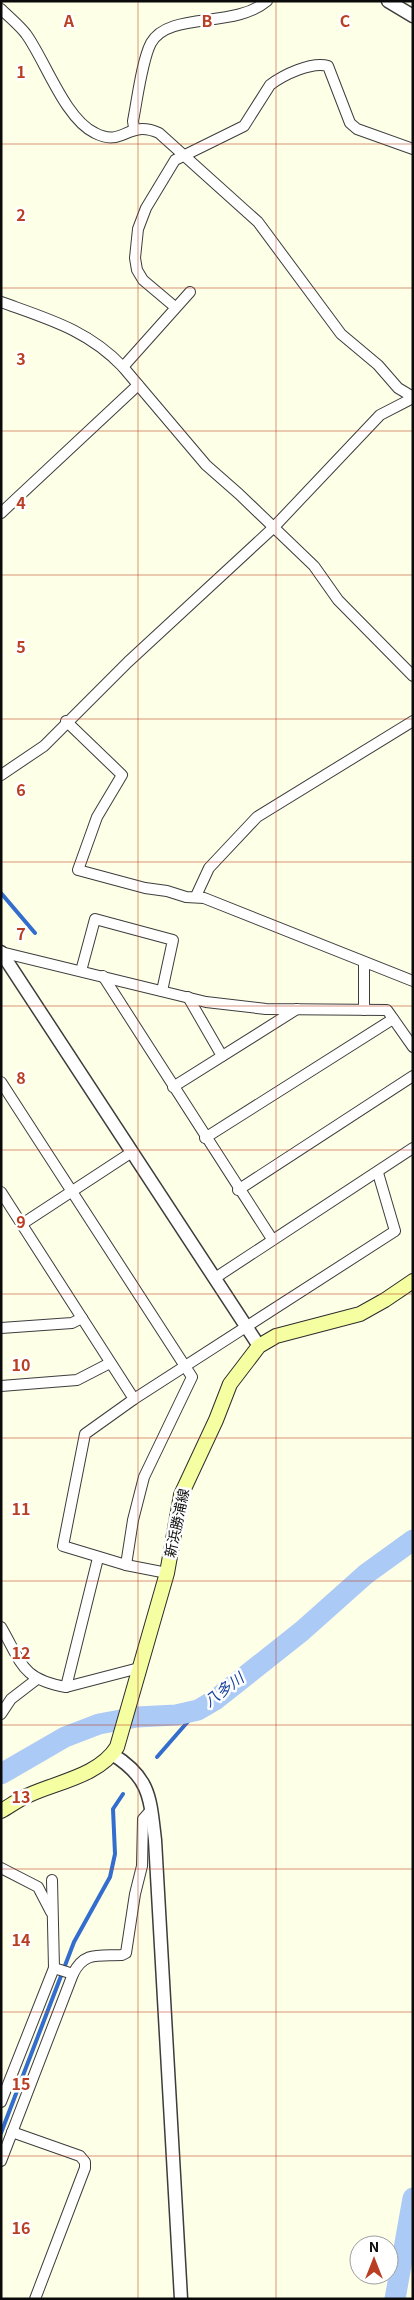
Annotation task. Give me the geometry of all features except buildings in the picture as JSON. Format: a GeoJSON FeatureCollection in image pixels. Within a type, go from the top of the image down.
{"type":"FeatureCollection","features":[{"type":"Feature","properties":{"kind":"main road","name":"新浜勝浦線"},"geometry":{"type":"LineString","coordinates":[[115,1751],[167,1573],[181,1495],[216,1420],[230,1384],[259,1346],[276,1336],[360,1314],[413,1281]]}},
{"type":"Feature","properties":{"kind":"main road"},"geometry":{"type":"LineString","coordinates":[[1,1811],[28,1796],[90,1770],[115,1751]]}},
{"type":"Feature","properties":{"kind":"street"},"geometry":{"type":"LineString","coordinates":[[134,128],[133,121],[147,58],[155,36],[163,29],[176,24],[246,14],[267,1]]}},
{"type":"Feature","properties":{"kind":"street"},"geometry":{"type":"LineString","coordinates":[[388,1],[413,16]]}},
{"type":"Feature","properties":{"kind":"street"},"geometry":{"type":"LineString","coordinates":[[1,9],[25,33],[66,103],[84,126],[106,138],[120,137],[134,128],[147,128],[159,133],[258,222],[340,334],[378,365],[398,388],[413,397]]}},
{"type":"Feature","properties":{"kind":"street"},"geometry":{"type":"LineString","coordinates":[[175,307],[142,280],[137,270],[135,258],[138,229],[146,208],[175,160],[183,154],[230,135],[244,126],[270,85],[276,80],[322,64],[328,66],[350,123],[357,129],[413,149]]}},
{"type":"Feature","properties":{"kind":"street"},"geometry":{"type":"LineString","coordinates":[[123,367],[190,292]]}},
{"type":"Feature","properties":{"kind":"street"},"geometry":{"type":"LineString","coordinates":[[1,302],[67,326],[106,349],[206,465],[314,566],[338,600],[412,672]]}},
{"type":"Feature","properties":{"kind":"street"},"geometry":{"type":"LineString","coordinates":[[1,514],[138,385]]}},
{"type":"Feature","properties":{"kind":"street"},"geometry":{"type":"LineString","coordinates":[[1,775],[44,746],[66,721],[273,528],[380,415],[413,397]]}},
{"type":"Feature","properties":{"kind":"street"},"geometry":{"type":"LineString","coordinates":[[66,721],[122,775],[97,818],[78,870],[145,888],[167,891],[186,897],[196,896],[344,952],[364,963],[413,981]]}},
{"type":"Feature","properties":{"kind":"street"},"geometry":{"type":"LineString","coordinates":[[196,896],[210,868],[257,816],[413,721]]}},
{"type":"Feature","properties":{"kind":"street"},"geometry":{"type":"LineString","coordinates":[[81,971],[95,920],[173,940],[162,991]]}},
{"type":"Feature","properties":{"kind":"street"},"geometry":{"type":"LineString","coordinates":[[1,952],[188,997],[266,1009],[387,1010],[413,1047]]}},
{"type":"Feature","properties":{"kind":"street"},"geometry":{"type":"LineString","coordinates":[[1,952],[259,1346]]}},
{"type":"Feature","properties":{"kind":"street"},"geometry":{"type":"LineString","coordinates":[[364,963],[364,1010]]}},
{"type":"Feature","properties":{"kind":"street"},"geometry":{"type":"LineString","coordinates":[[103,976],[238,1190],[272,1239]]}},
{"type":"Feature","properties":{"kind":"street"},"geometry":{"type":"LineString","coordinates":[[188,997],[222,1056]]}},
{"type":"Feature","properties":{"kind":"street"},"geometry":{"type":"LineString","coordinates":[[173,1087],[297,1009]]}},
{"type":"Feature","properties":{"kind":"street"},"geometry":{"type":"LineString","coordinates":[[205,1138],[393,1020]]}},
{"type":"Feature","properties":{"kind":"street"},"geometry":{"type":"LineString","coordinates":[[238,1190],[413,1076]]}},
{"type":"Feature","properties":{"kind":"street"},"geometry":{"type":"LineString","coordinates":[[1,1082],[192,1377],[144,1477],[133,1520],[126,1566]]}},
{"type":"Feature","properties":{"kind":"street"},"geometry":{"type":"LineString","coordinates":[[214,1278],[272,1239],[378,1173],[413,1148]]}},
{"type":"Feature","properties":{"kind":"street"},"geometry":{"type":"LineString","coordinates":[[22,1224],[132,1152]]}},
{"type":"Feature","properties":{"kind":"street"},"geometry":{"type":"LineString","coordinates":[[167,1573],[126,1566],[63,1546],[85,1434],[134,1399],[395,1231],[378,1173]]}},
{"type":"Feature","properties":{"kind":"street"},"geometry":{"type":"LineString","coordinates":[[1,1192],[134,1399]]}},
{"type":"Feature","properties":{"kind":"street"},"geometry":{"type":"LineString","coordinates":[[1,1328],[72,1323],[82,1318]]}},
{"type":"Feature","properties":{"kind":"street"},"geometry":{"type":"LineString","coordinates":[[1,1386],[77,1380],[110,1363]]}},
{"type":"Feature","properties":{"kind":"street"},"geometry":{"type":"LineString","coordinates":[[66,1687],[98,1558]]}},
{"type":"Feature","properties":{"kind":"street"},"geometry":{"type":"LineString","coordinates":[[1,1627],[27,1673],[37,1679],[66,1687],[138,1672]]}},
{"type":"Feature","properties":{"kind":"street"},"geometry":{"type":"LineString","coordinates":[[1,1714],[11,1699],[37,1679]]}},
{"type":"Feature","properties":{"kind":"street"},"geometry":{"type":"LineString","coordinates":[[115,1751],[136,1771],[147,1791],[151,1810],[156,1860],[181,2299]]}},
{"type":"Feature","properties":{"kind":"street"},"geometry":{"type":"LineString","coordinates":[[1,2161],[72,1974],[77,1966],[88,1956],[122,1955],[126,1953],[142,1866],[143,1819],[151,1810]]}},
{"type":"Feature","properties":{"kind":"street"},"geometry":{"type":"LineString","coordinates":[[1,1868],[38,1888],[53,1915]]}},
{"type":"Feature","properties":{"kind":"street"},"geometry":{"type":"LineString","coordinates":[[1,2102],[56,1968],[52,1880]]}},
{"type":"Feature","properties":{"kind":"street"},"geometry":{"type":"LineString","coordinates":[[56,1968],[72,1974]]}},
{"type":"Feature","properties":{"kind":"street"},"geometry":{"type":"LineString","coordinates":[[12,2132],[80,2156],[85,2162],[85,2168],[35,2299]]}},
{"type":"Feature","properties":{"kind":"waterway"},"geometry":{"type":"LineString","coordinates":[[1,893],[35,933]]}},
{"type":"Feature","properties":{"kind":"waterway","name":"八多川"},"geometry":{"type":"LineString","coordinates":[[1,1774],[65,1737],[99,1724],[137,1717],[176,1715],[198,1710],[215,1700],[302,1631],[366,1574],[413,1540]]}},
{"type":"Feature","properties":{"kind":"waterway"},"geometry":{"type":"LineString","coordinates":[[157,1757],[198,1710]]}},
{"type":"Feature","properties":{"kind":"waterway"},"geometry":{"type":"LineString","coordinates":[[1,2133],[74,1942],[110,1877],[115,1854],[113,1809],[123,1794]]}},
{"type":"Feature","properties":{"kind":"waterway"},"geometry":{"type":"LineString","coordinates":[[395,2299],[413,2198]]}}]}
